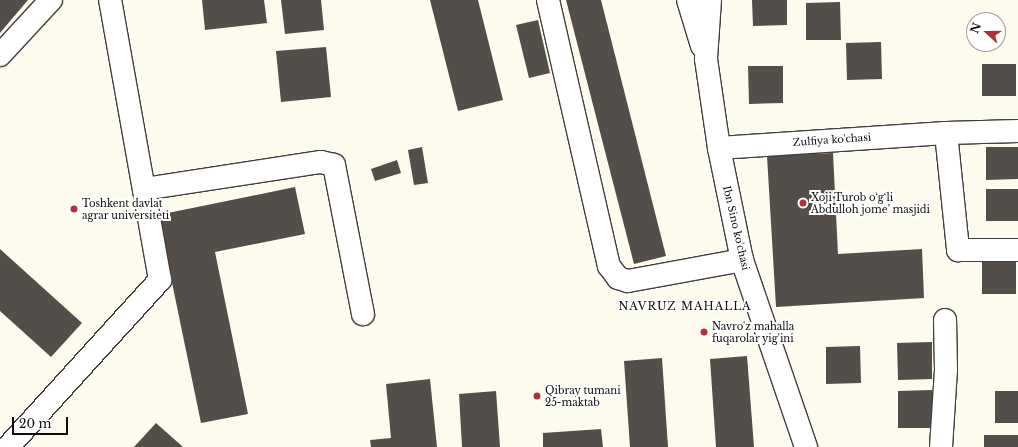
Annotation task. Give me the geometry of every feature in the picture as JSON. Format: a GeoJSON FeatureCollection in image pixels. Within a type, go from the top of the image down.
{"type":"FeatureCollection","features":[{"type":"Feature","properties":{"kind":"street"},"geometry":{"type":"LineString","coordinates":[[0,55],[51,0]]}},
{"type":"Feature","properties":{"kind":"street"},"geometry":{"type":"LineString","coordinates":[[8,447],[160,280],[110,0]]}},
{"type":"Feature","properties":{"kind":"street"},"geometry":{"type":"LineString","coordinates":[[548,0],[609,266],[618,278],[628,281],[742,260]]}},
{"type":"Feature","properties":{"kind":"street"},"geometry":{"type":"LineString","coordinates":[[688,0],[706,59]]}},
{"type":"Feature","properties":{"kind":"street","name":"Ibn Sino ko'chasi"},"geometry":{"type":"LineString","coordinates":[[710,0],[706,59],[719,148],[742,260],[806,447]]}},
{"type":"Feature","properties":{"kind":"street","name":"Zulfiya ko'chasi"},"geometry":{"type":"LineString","coordinates":[[719,148],[946,133],[1018,132]]}},
{"type":"Feature","properties":{"kind":"street"},"geometry":{"type":"LineString","coordinates":[[946,133],[958,250],[1018,250]]}},
{"type":"Feature","properties":{"kind":"street"},"geometry":{"type":"LineString","coordinates":[[144,189],[321,162],[334,165],[362,314]]}},
{"type":"Feature","properties":{"kind":"street"},"geometry":{"type":"LineString","coordinates":[[942,447],[946,370],[945,320]]}},
{"type":"Feature","properties":{"kind":"building"},"geometry":{"type":"Polygon","coordinates":[[[0,0],[28,0],[0,33],[0,0]]]}},
{"type":"Feature","properties":{"kind":"building"},"geometry":{"type":"Polygon","coordinates":[[[202,0],[264,0],[267,23],[205,30],[202,0]]]}},
{"type":"Feature","properties":{"kind":"building"},"geometry":{"type":"Polygon","coordinates":[[[281,0],[321,0],[324,30],[285,34],[281,0]]]}},
{"type":"Feature","properties":{"kind":"building"},"geometry":{"type":"Polygon","coordinates":[[[430,0],[478,0],[503,100],[458,111],[430,0]]]}},
{"type":"Feature","properties":{"kind":"building"},"geometry":{"type":"Polygon","coordinates":[[[566,0],[601,0],[666,256],[634,264],[566,0]]]}},
{"type":"Feature","properties":{"kind":"building"},"geometry":{"type":"Polygon","coordinates":[[[752,0],[787,0],[787,25],[753,26],[752,0]]]}},
{"type":"Feature","properties":{"kind":"building"},"geometry":{"type":"Polygon","coordinates":[[[840,2],[841,40],[806,40],[806,3],[840,2]]]}},
{"type":"Feature","properties":{"kind":"building"},"geometry":{"type":"Polygon","coordinates":[[[538,20],[550,73],[529,78],[516,25],[538,20]]]}},
{"type":"Feature","properties":{"kind":"building"},"geometry":{"type":"Polygon","coordinates":[[[881,42],[882,79],[847,80],[846,43],[881,42]]]}},
{"type":"Feature","properties":{"kind":"building"},"geometry":{"type":"Polygon","coordinates":[[[326,47],[331,97],[281,102],[276,51],[326,47]]]}},
{"type":"Feature","properties":{"kind":"building"},"geometry":{"type":"Polygon","coordinates":[[[982,64],[1016,64],[1016,96],[982,96],[982,64]]]}},
{"type":"Feature","properties":{"kind":"building"},"geometry":{"type":"Polygon","coordinates":[[[748,66],[783,66],[783,103],[749,104],[748,66]]]}},
{"type":"Feature","properties":{"kind":"building"},"geometry":{"type":"Polygon","coordinates":[[[422,147],[428,183],[414,185],[408,150],[422,147]]]}},
{"type":"Feature","properties":{"kind":"building"},"geometry":{"type":"Polygon","coordinates":[[[986,147],[1018,147],[1018,179],[986,180],[986,147]]]}},
{"type":"Feature","properties":{"kind":"building","name":"Xoji Turob o‘g‘li Abdulloh jome’ masjidi"},"geometry":{"type":"Polygon","coordinates":[[[833,153],[838,254],[922,249],[924,298],[776,307],[767,156],[833,153]]]}},
{"type":"Feature","properties":{"kind":"building"},"geometry":{"type":"Polygon","coordinates":[[[397,160],[401,173],[375,181],[371,169],[397,160]]]}},
{"type":"Feature","properties":{"kind":"building"},"geometry":{"type":"Polygon","coordinates":[[[295,187],[305,234],[215,252],[248,414],[201,423],[158,215],[295,187]]]}},
{"type":"Feature","properties":{"kind":"building"},"geometry":{"type":"Polygon","coordinates":[[[986,189],[1018,189],[1018,221],[986,221],[986,189]]]}},
{"type":"Feature","properties":{"kind":"building"},"geometry":{"type":"Polygon","coordinates":[[[0,249],[82,323],[51,357],[0,311],[0,249]]]}},
{"type":"Feature","properties":{"kind":"building"},"geometry":{"type":"Polygon","coordinates":[[[982,262],[1016,262],[1016,294],[982,294],[982,262]]]}},
{"type":"Feature","properties":{"kind":"building"},"geometry":{"type":"Polygon","coordinates":[[[932,342],[932,379],[898,380],[897,343],[932,342]]]}},
{"type":"Feature","properties":{"kind":"building"},"geometry":{"type":"Polygon","coordinates":[[[860,346],[861,383],[826,384],[826,347],[860,346]]]}},
{"type":"Feature","properties":{"kind":"building"},"geometry":{"type":"Polygon","coordinates":[[[747,356],[754,447],[716,447],[710,359],[747,356]]]}},
{"type":"Feature","properties":{"kind":"building"},"geometry":{"type":"Polygon","coordinates":[[[662,358],[668,447],[630,447],[624,361],[662,358]]]}},
{"type":"Feature","properties":{"kind":"building"},"geometry":{"type":"Polygon","coordinates":[[[430,379],[437,447],[371,447],[370,440],[391,438],[386,384],[430,379]]]}},
{"type":"Feature","properties":{"kind":"building"},"geometry":{"type":"Polygon","coordinates":[[[932,390],[933,428],[898,428],[898,391],[932,390]]]}},
{"type":"Feature","properties":{"kind":"building"},"geometry":{"type":"Polygon","coordinates":[[[496,391],[500,447],[462,447],[459,394],[496,391]]]}},
{"type":"Feature","properties":{"kind":"building"},"geometry":{"type":"Polygon","coordinates":[[[995,391],[1018,391],[1018,423],[995,423],[995,391]]]}},
{"type":"Feature","properties":{"kind":"building"},"geometry":{"type":"Polygon","coordinates":[[[156,423],[183,447],[134,447],[156,423]]]}},
{"type":"Feature","properties":{"kind":"building"},"geometry":{"type":"Polygon","coordinates":[[[601,429],[603,447],[543,447],[543,433],[601,429]]]}},
{"type":"Feature","properties":{"kind":"building"},"geometry":{"type":"Polygon","coordinates":[[[984,435],[1018,435],[1018,447],[984,447],[984,435]]]}},
{"type":"Feature","properties":{"kind":"place","name":"Xoji Turob o‘g‘li Abdulloh jome’ masjidi"},"geometry":{"type":"Point","coordinates":[803,203]}},
{"type":"Feature","properties":{"kind":"place","name":"Toshkent davlat agrar universiteti"},"geometry":{"type":"Point","coordinates":[74,209]}},
{"type":"Feature","properties":{"kind":"place","name":"Navro'z mahalla fuqarolar yig'ini"},"geometry":{"type":"Point","coordinates":[704,332]}},
{"type":"Feature","properties":{"kind":"place","name":"Qibray tumani 25-maktab"},"geometry":{"type":"Point","coordinates":[537,396]}},
{"type":"Feature","properties":{"kind":"district","name":"NAVRUZ MAHALLA"},"geometry":{"type":"Point","coordinates":[685,306]}}]}
